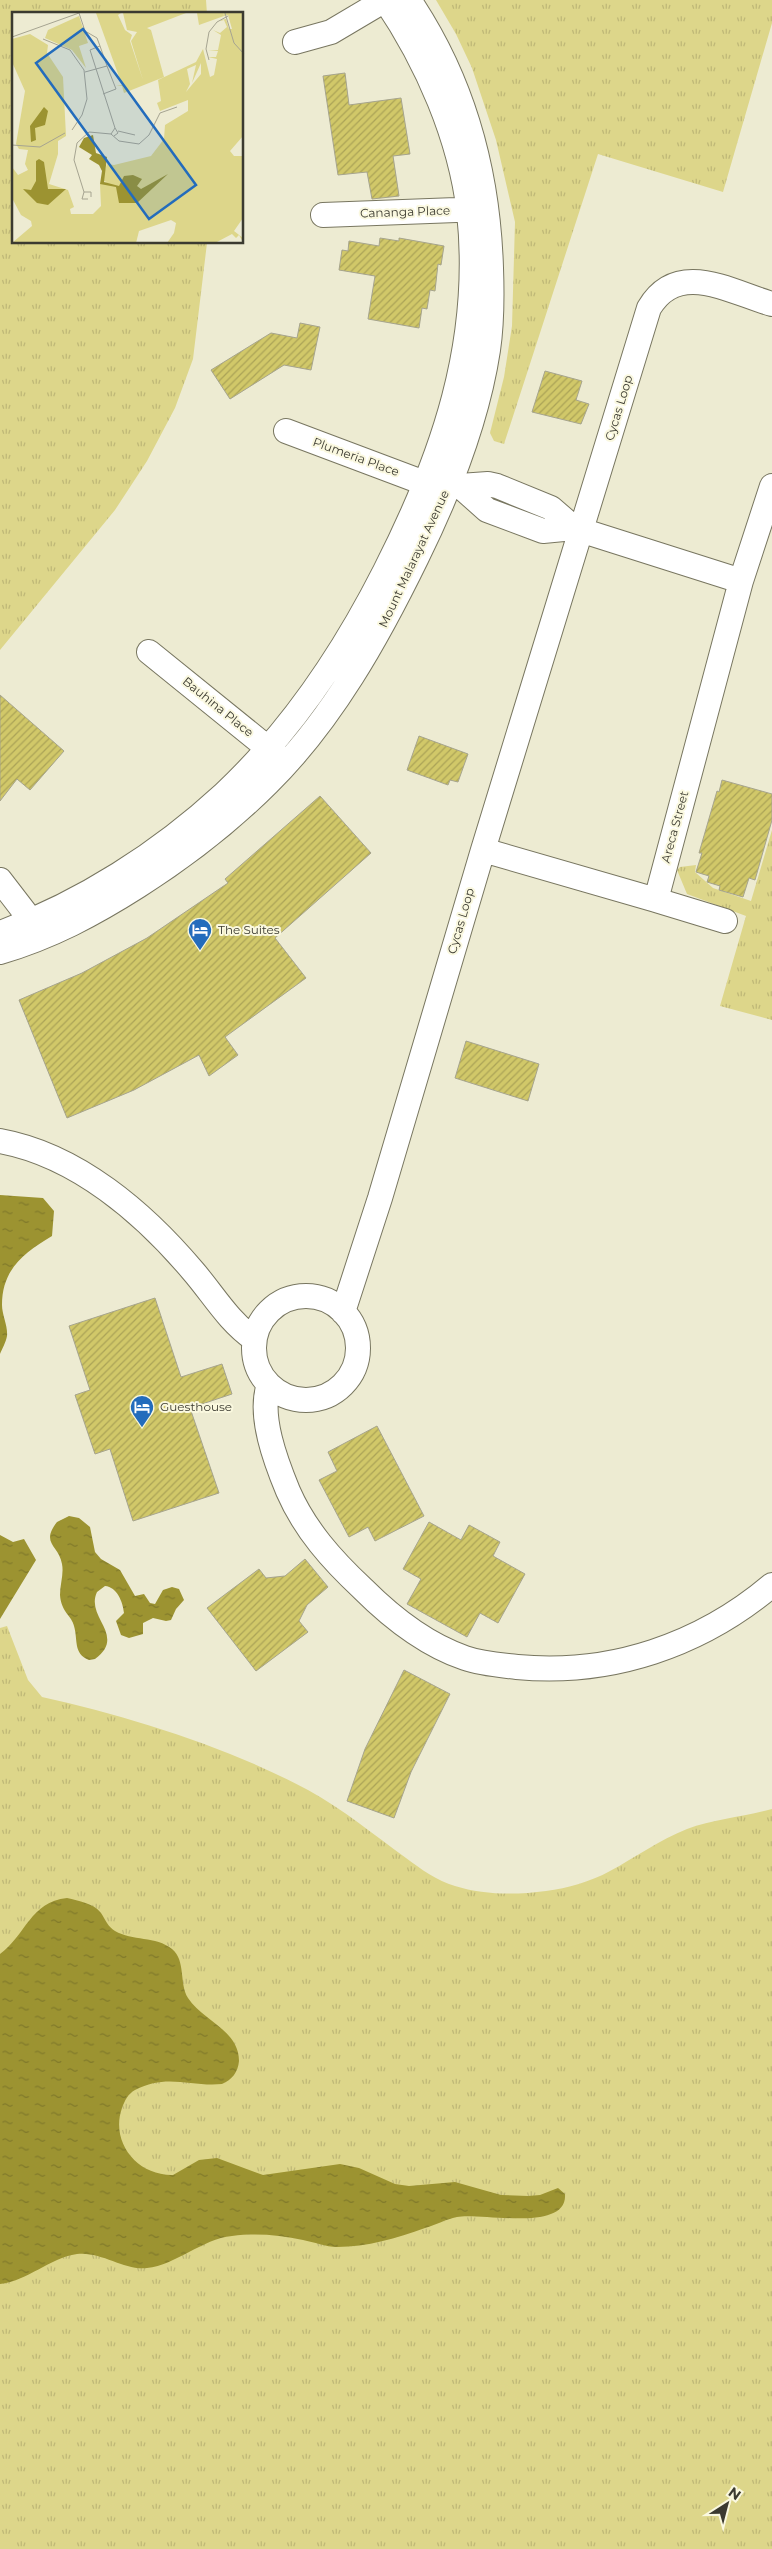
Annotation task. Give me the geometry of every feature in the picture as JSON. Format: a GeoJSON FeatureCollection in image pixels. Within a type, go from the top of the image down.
{"type":"FeatureCollection","features":[{"type":"Feature","properties":{"kind":"street"},"geometry":{"type":"LineString","coordinates":[[295,42],[331,32],[384,0]]}},
{"type":"Feature","properties":{"kind":"street","name":"Mount Malarayat Avenue"},"geometry":{"type":"LineString","coordinates":[[384,0],[415,49],[447,121],[478,210]]}},
{"type":"Feature","properties":{"kind":"street","name":"Mount Malarayat Avenue"},"geometry":{"type":"LineString","coordinates":[[0,933],[38,929],[97,912],[184,855],[244,805],[286,763],[337,697],[376,637],[427,536],[445,484],[446,432],[464,356],[470,306],[480,166],[461,101],[428,31],[409,0]]}},
{"type":"Feature","properties":{"kind":"street","name":"Cananga Place"},"geometry":{"type":"LineString","coordinates":[[323,215],[478,210]]}},
{"type":"Feature","properties":{"kind":"street","name":"Cycas Loop"},"geometry":{"type":"LineString","coordinates":[[343,1312],[380,1198],[578,530],[649,308],[664,289],[688,281],[702,283],[772,304]]}},
{"type":"Feature","properties":{"kind":"street","name":"Plumeria Place"},"geometry":{"type":"LineString","coordinates":[[286,431],[445,484]]}},
{"type":"Feature","properties":{"kind":"street"},"geometry":{"type":"LineString","coordinates":[[445,484],[487,510],[543,530],[578,530],[741,581]]}},
{"type":"Feature","properties":{"kind":"street","name":"Mount Malarayat Avenue"},"geometry":{"type":"LineString","coordinates":[[0,952],[38,929],[160,845],[222,795],[267,748],[328,669],[361,619],[407,529],[445,484]]}},
{"type":"Feature","properties":{"kind":"street","name":"Areca Street"},"geometry":{"type":"LineString","coordinates":[[656,900],[741,581],[772,486]]}},
{"type":"Feature","properties":{"kind":"street","name":"Bauhina Place"},"geometry":{"type":"LineString","coordinates":[[149,652],[286,763]]}},
{"type":"Feature","properties":{"kind":"street"},"geometry":{"type":"LineString","coordinates":[[483,850],[725,921]]}},
{"type":"Feature","properties":{"kind":"street"},"geometry":{"type":"LineString","coordinates":[[0,880],[38,929]]}},
{"type":"Feature","properties":{"kind":"street"},"geometry":{"type":"LineString","coordinates":[[0,1141],[58,1160],[101,1185],[165,1240],[207,1287],[235,1324],[254,1338]]}},
{"type":"Feature","properties":{"kind":"street"},"geometry":{"type":"LineString","coordinates":[[298,1296],[322,1300],[343,1312],[357,1336],[358,1349],[356,1363],[350,1377],[340,1388],[327,1396],[312,1400],[296,1400],[282,1394],[269,1385],[259,1370],[254,1355],[254,1338],[260,1323],[270,1310],[283,1301],[298,1296]]}},
{"type":"Feature","properties":{"kind":"street"},"geometry":{"type":"LineString","coordinates":[[269,1385],[265,1417],[269,1432],[285,1483],[311,1532],[343,1570],[372,1599],[424,1638],[465,1658],[482,1663],[537,1669],[571,1668],[613,1662],[658,1652],[686,1641],[745,1608],[772,1585]]}},
{"type":"Feature","properties":{"kind":"green space"},"geometry":{"type":"Polygon","coordinates":[[[0,0],[206,0],[207,12],[12,12],[12,244],[207,244],[193,359],[175,408],[147,461],[115,510],[0,650],[0,0]]]}},
{"type":"Feature","properties":{"kind":"green space"},"geometry":{"type":"Polygon","coordinates":[[[436,0],[772,0],[772,23],[723,192],[598,154],[504,444],[494,441],[490,433],[504,377],[512,326],[515,222],[496,140],[472,68],[456,34],[436,0]]]}},
{"type":"Feature","properties":{"kind":"green space"},"geometry":{"type":"Polygon","coordinates":[[[772,830],[772,1020],[720,1006],[746,916],[687,894],[677,870],[680,867],[696,865],[695,872],[713,888],[751,901],[772,830]]]}},
{"type":"Feature","properties":{"kind":"green space"},"geometry":{"type":"Polygon","coordinates":[[[7,1626],[28,1680],[42,1697],[144,1724],[246,1760],[308,1790],[334,1805],[429,1874],[448,1884],[466,1889],[488,1893],[511,1894],[546,1891],[571,1886],[602,1875],[657,1843],[687,1829],[772,1809],[772,2549],[0,2549],[0,1628],[7,1626]]]}},
{"type":"Feature","properties":{"kind":"water"},"geometry":{"type":"Polygon","coordinates":[[[0,1195],[43,1198],[54,1211],[52,1236],[32,1249],[16,1263],[6,1281],[2,1305],[7,1336],[0,1354],[0,1195]]]}},
{"type":"Feature","properties":{"kind":"water"},"geometry":{"type":"Polygon","coordinates":[[[69,1516],[79,1518],[90,1527],[95,1552],[101,1559],[120,1570],[135,1596],[144,1594],[150,1603],[155,1604],[163,1590],[172,1587],[179,1589],[184,1600],[176,1609],[171,1620],[166,1621],[153,1618],[143,1623],[143,1634],[129,1638],[121,1635],[116,1621],[124,1613],[122,1604],[116,1592],[105,1586],[97,1592],[95,1601],[96,1610],[107,1634],[107,1642],[104,1650],[95,1659],[89,1660],[80,1654],[73,1622],[64,1610],[61,1601],[62,1564],[50,1540],[52,1529],[57,1522],[69,1516]]]}},
{"type":"Feature","properties":{"kind":"water"},"geometry":{"type":"Polygon","coordinates":[[[0,1535],[13,1542],[24,1539],[36,1560],[0,1619],[0,1535]]]}},
{"type":"Feature","properties":{"kind":"water"},"geometry":{"type":"Polygon","coordinates":[[[67,1898],[94,1907],[115,1931],[159,1942],[172,1949],[179,1959],[185,1992],[188,1998],[194,2006],[227,2034],[237,2050],[239,2061],[236,2072],[229,2080],[222,2084],[158,2082],[135,2090],[129,2095],[122,2108],[119,2121],[120,2133],[123,2144],[130,2155],[148,2170],[160,2174],[173,2175],[199,2160],[217,2158],[263,2175],[340,2164],[359,2168],[395,2184],[409,2186],[455,2182],[501,2195],[528,2196],[540,2195],[558,2188],[565,2194],[562,2206],[552,2213],[538,2217],[457,2217],[393,2238],[371,2244],[348,2247],[329,2246],[276,2236],[232,2236],[210,2242],[168,2262],[147,2268],[130,2267],[95,2255],[77,2254],[57,2260],[20,2279],[0,2284],[0,1954],[16,1938],[36,1912],[55,1901],[67,1898]]]}},
{"type":"Feature","properties":{"kind":"building"},"geometry":{"type":"Polygon","coordinates":[[[345,73],[349,105],[401,98],[410,154],[393,156],[399,196],[372,199],[367,172],[338,175],[323,76],[345,73]]]}},
{"type":"Feature","properties":{"kind":"building"},"geometry":{"type":"Polygon","coordinates":[[[380,238],[399,241],[399,238],[444,246],[441,265],[438,264],[435,291],[430,290],[427,309],[422,308],[419,328],[368,319],[375,276],[339,270],[342,250],[348,251],[349,241],[379,246],[380,238]]]}},
{"type":"Feature","properties":{"kind":"building"},"geometry":{"type":"Polygon","coordinates":[[[300,323],[320,327],[311,370],[284,365],[230,399],[211,370],[271,333],[297,338],[300,323]]]}},
{"type":"Feature","properties":{"kind":"building"},"geometry":{"type":"Polygon","coordinates":[[[545,371],[582,381],[576,400],[589,404],[581,424],[532,412],[545,371]]]}},
{"type":"Feature","properties":{"kind":"building"},"geometry":{"type":"Polygon","coordinates":[[[0,695],[64,751],[30,790],[17,779],[0,801],[0,695]]]}},
{"type":"Feature","properties":{"kind":"building"},"geometry":{"type":"Polygon","coordinates":[[[419,736],[468,754],[458,782],[450,780],[448,785],[407,770],[419,736]]]}},
{"type":"Feature","properties":{"kind":"building"},"geometry":{"type":"Polygon","coordinates":[[[722,780],[772,794],[772,820],[755,880],[749,878],[743,897],[719,890],[720,886],[707,882],[709,876],[696,872],[702,853],[699,853],[722,780]]]}},
{"type":"Feature","properties":{"kind":"building","name":"The Suites"},"geometry":{"type":"Polygon","coordinates":[[[320,796],[371,853],[275,938],[306,978],[225,1037],[238,1055],[209,1076],[199,1055],[134,1090],[67,1118],[19,1000],[82,973],[147,938],[228,883],[225,879],[320,796]]]}},
{"type":"Feature","properties":{"kind":"building"},"geometry":{"type":"Polygon","coordinates":[[[466,1041],[539,1064],[528,1101],[455,1078],[466,1041]]]}},
{"type":"Feature","properties":{"kind":"building","name":"Guesthouse"},"geometry":{"type":"Polygon","coordinates":[[[155,1298],[181,1377],[222,1364],[232,1394],[190,1408],[219,1493],[133,1521],[110,1449],[95,1454],[75,1395],[90,1390],[69,1326],[155,1298]]]}},
{"type":"Feature","properties":{"kind":"building"},"geometry":{"type":"Polygon","coordinates":[[[377,1426],[424,1516],[375,1541],[368,1527],[349,1537],[319,1480],[337,1471],[328,1452],[377,1426]]]}},
{"type":"Feature","properties":{"kind":"building"},"geometry":{"type":"Polygon","coordinates":[[[429,1522],[461,1540],[469,1525],[500,1542],[493,1556],[525,1574],[498,1623],[480,1613],[467,1637],[407,1604],[421,1579],[403,1569],[429,1522]]]}},
{"type":"Feature","properties":{"kind":"building"},"geometry":{"type":"Polygon","coordinates":[[[305,1559],[328,1587],[307,1605],[299,1621],[308,1632],[256,1671],[207,1608],[259,1569],[266,1578],[285,1576],[305,1559]]]}},
{"type":"Feature","properties":{"kind":"building"},"geometry":{"type":"Polygon","coordinates":[[[404,1670],[450,1694],[411,1772],[394,1818],[347,1801],[365,1749],[404,1670]]]}},
{"type":"Feature","properties":{"kind":"place","name":"The Suites"},"geometry":{"type":"Point","coordinates":[200,951]}},
{"type":"Feature","properties":{"kind":"place","name":"Guesthouse"},"geometry":{"type":"Point","coordinates":[142,1428]}}]}
